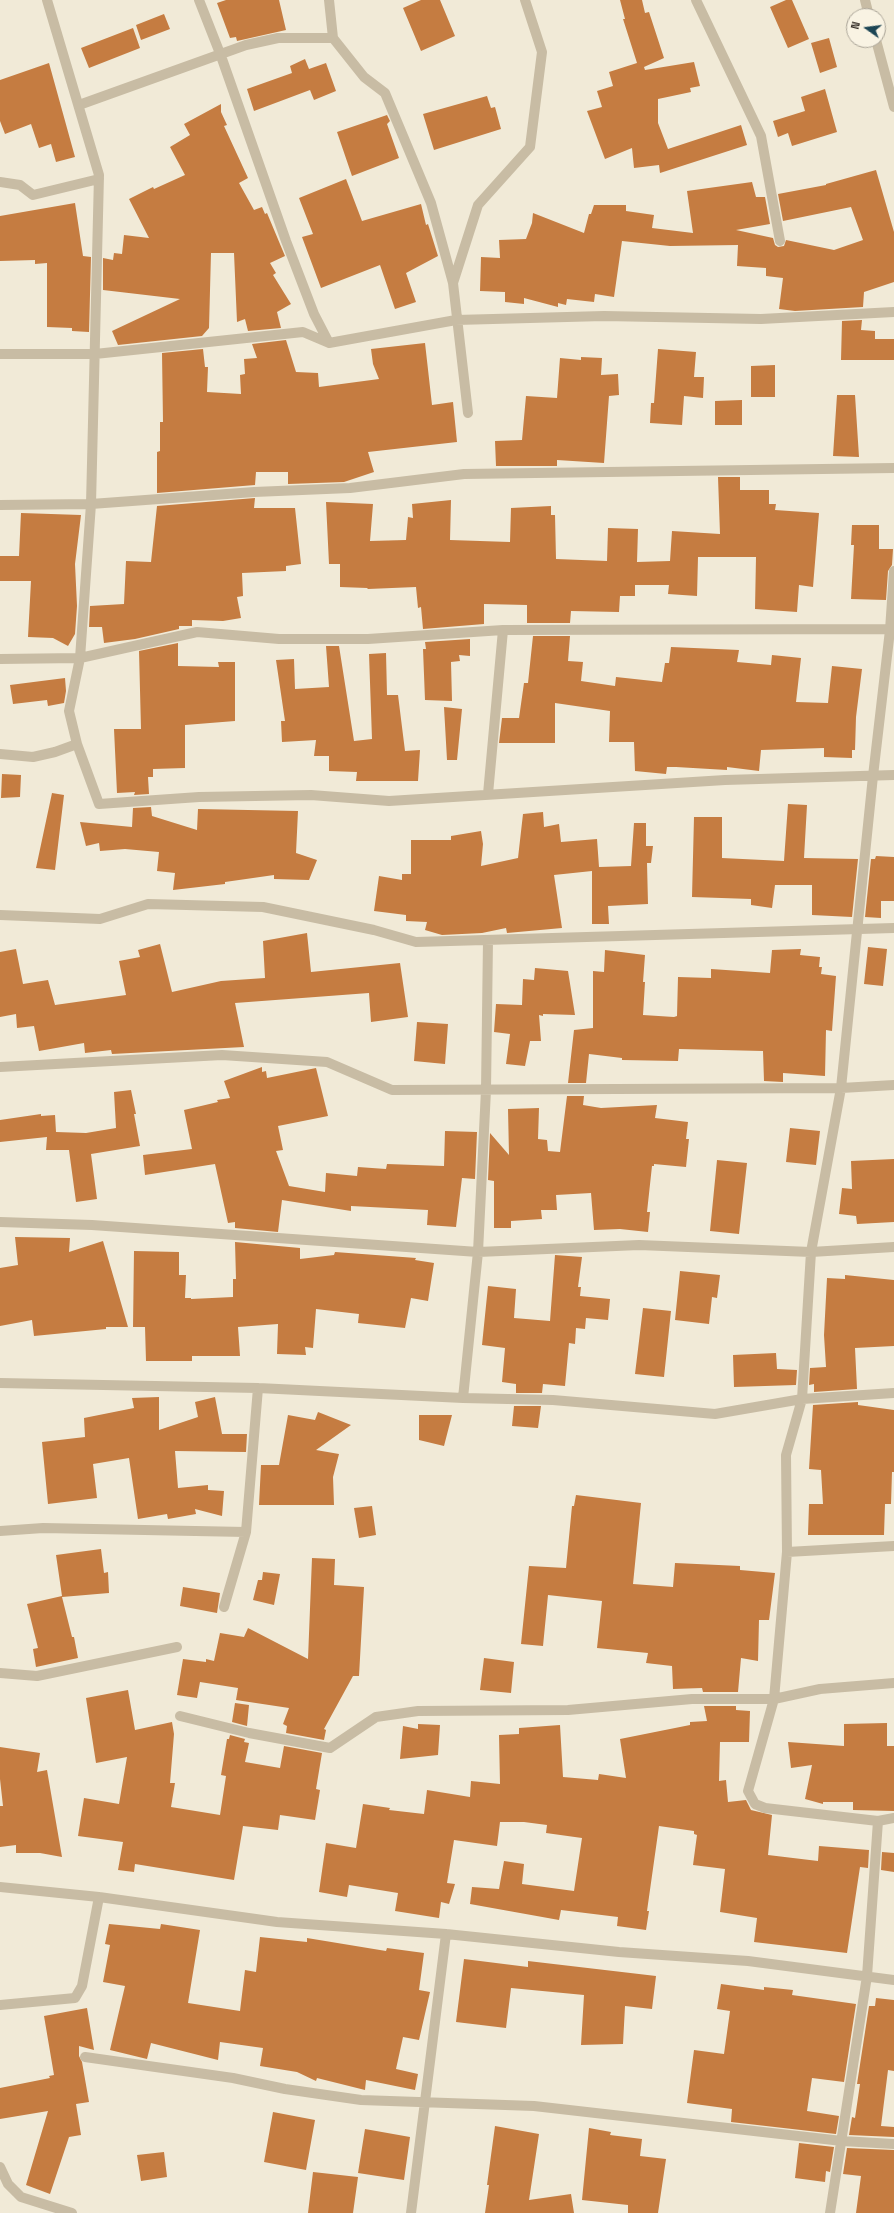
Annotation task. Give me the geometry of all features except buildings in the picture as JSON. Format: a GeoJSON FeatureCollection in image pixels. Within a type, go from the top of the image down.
{"type":"FeatureCollection","features":[{"type":"Feature","properties":{"kind":"street"},"geometry":{"type":"LineString","coordinates":[[47,0],[98,179],[91,504],[80,658],[69,711],[77,744],[99,804],[199,798],[311,794],[389,802],[488,794],[725,780],[894,775]]}},
{"type":"Feature","properties":{"kind":"street"},"geometry":{"type":"LineString","coordinates":[[199,0],[221,56],[286,241],[314,314],[329,343]]}},
{"type":"Feature","properties":{"kind":"street"},"geometry":{"type":"LineString","coordinates":[[329,0],[333,38],[364,77],[385,93],[431,203],[453,283],[456,320],[468,413]]}},
{"type":"Feature","properties":{"kind":"street"},"geometry":{"type":"LineString","coordinates":[[453,283],[478,206],[530,147],[542,52],[525,0]]}},
{"type":"Feature","properties":{"kind":"street"},"geometry":{"type":"LineString","coordinates":[[696,0],[761,136],[780,241]]}},
{"type":"Feature","properties":{"kind":"street"},"geometry":{"type":"LineString","coordinates":[[78,105],[221,56],[246,45],[278,38],[333,38]]}},
{"type":"Feature","properties":{"kind":"street"},"geometry":{"type":"LineString","coordinates":[[878,48],[894,107]]}},
{"type":"Feature","properties":{"kind":"street"},"geometry":{"type":"LineString","coordinates":[[0,182],[20,185],[33,195],[98,179]]}},
{"type":"Feature","properties":{"kind":"street"},"geometry":{"type":"LineString","coordinates":[[0,354],[95,354],[303,332],[329,343],[456,320],[604,316],[761,319],[894,312]]}},
{"type":"Feature","properties":{"kind":"street"},"geometry":{"type":"LineString","coordinates":[[0,505],[91,504],[254,492],[350,488],[464,474],[894,468]]}},
{"type":"Feature","properties":{"kind":"street"},"geometry":{"type":"LineString","coordinates":[[894,571],[892,629],[873,776],[841,1088],[811,1252],[802,1399],[786,1455],[787,1552],[774,1699],[748,1791],[750,1798],[755,1804],[765,1808],[878,1821],[894,1818]]}},
{"type":"Feature","properties":{"kind":"street"},"geometry":{"type":"LineString","coordinates":[[0,659],[80,658],[197,632],[279,639],[368,640],[503,630],[892,629]]}},
{"type":"Feature","properties":{"kind":"street"},"geometry":{"type":"LineString","coordinates":[[488,794],[503,630]]}},
{"type":"Feature","properties":{"kind":"street"},"geometry":{"type":"LineString","coordinates":[[0,754],[33,757],[55,752],[77,744]]}},
{"type":"Feature","properties":{"kind":"street"},"geometry":{"type":"LineString","coordinates":[[0,915],[100,919],[148,904],[263,907],[374,930],[416,942],[894,928]]}},
{"type":"Feature","properties":{"kind":"street"},"geometry":{"type":"LineString","coordinates":[[463,1398],[478,1252],[486,1090],[488,940]]}},
{"type":"Feature","properties":{"kind":"street"},"geometry":{"type":"LineString","coordinates":[[0,1067],[222,1055],[327,1062],[392,1090],[841,1088],[894,1085]]}},
{"type":"Feature","properties":{"kind":"street"},"geometry":{"type":"LineString","coordinates":[[0,1222],[92,1225],[478,1252],[639,1245],[811,1252],[894,1247]]}},
{"type":"Feature","properties":{"kind":"street"},"geometry":{"type":"LineString","coordinates":[[0,1383],[258,1388],[463,1398],[553,1400],[715,1414],[802,1399],[894,1393]]}},
{"type":"Feature","properties":{"kind":"street"},"geometry":{"type":"LineString","coordinates":[[224,1607],[246,1532],[258,1388]]}},
{"type":"Feature","properties":{"kind":"street"},"geometry":{"type":"LineString","coordinates":[[0,1531],[43,1528],[246,1532]]}},
{"type":"Feature","properties":{"kind":"street"},"geometry":{"type":"LineString","coordinates":[[787,1552],[894,1546]]}},
{"type":"Feature","properties":{"kind":"street"},"geometry":{"type":"LineString","coordinates":[[0,1672],[37,1676],[177,1647]]}},
{"type":"Feature","properties":{"kind":"street"},"geometry":{"type":"LineString","coordinates":[[180,1716],[249,1733],[330,1748],[376,1717],[418,1711],[568,1710],[692,1699],[774,1699],[820,1689],[894,1683]]}},
{"type":"Feature","properties":{"kind":"street"},"geometry":{"type":"LineString","coordinates":[[830,2213],[867,1976],[878,1821]]}},
{"type":"Feature","properties":{"kind":"street"},"geometry":{"type":"LineString","coordinates":[[0,1887],[99,1897],[277,1922],[446,1934],[619,1952],[748,1961],[894,1980]]}},
{"type":"Feature","properties":{"kind":"street"},"geometry":{"type":"LineString","coordinates":[[0,2005],[75,1998],[82,1986],[99,1897]]}},
{"type":"Feature","properties":{"kind":"street"},"geometry":{"type":"LineString","coordinates":[[411,2213],[446,1934]]}},
{"type":"Feature","properties":{"kind":"street"},"geometry":{"type":"LineString","coordinates":[[84,2057],[233,2078],[285,2089],[361,2100],[534,2106],[842,2141],[894,2144]]}},
{"type":"Feature","properties":{"kind":"street"},"geometry":{"type":"LineString","coordinates":[[0,2167],[8,2184],[21,2197],[72,2213]]}}]}
